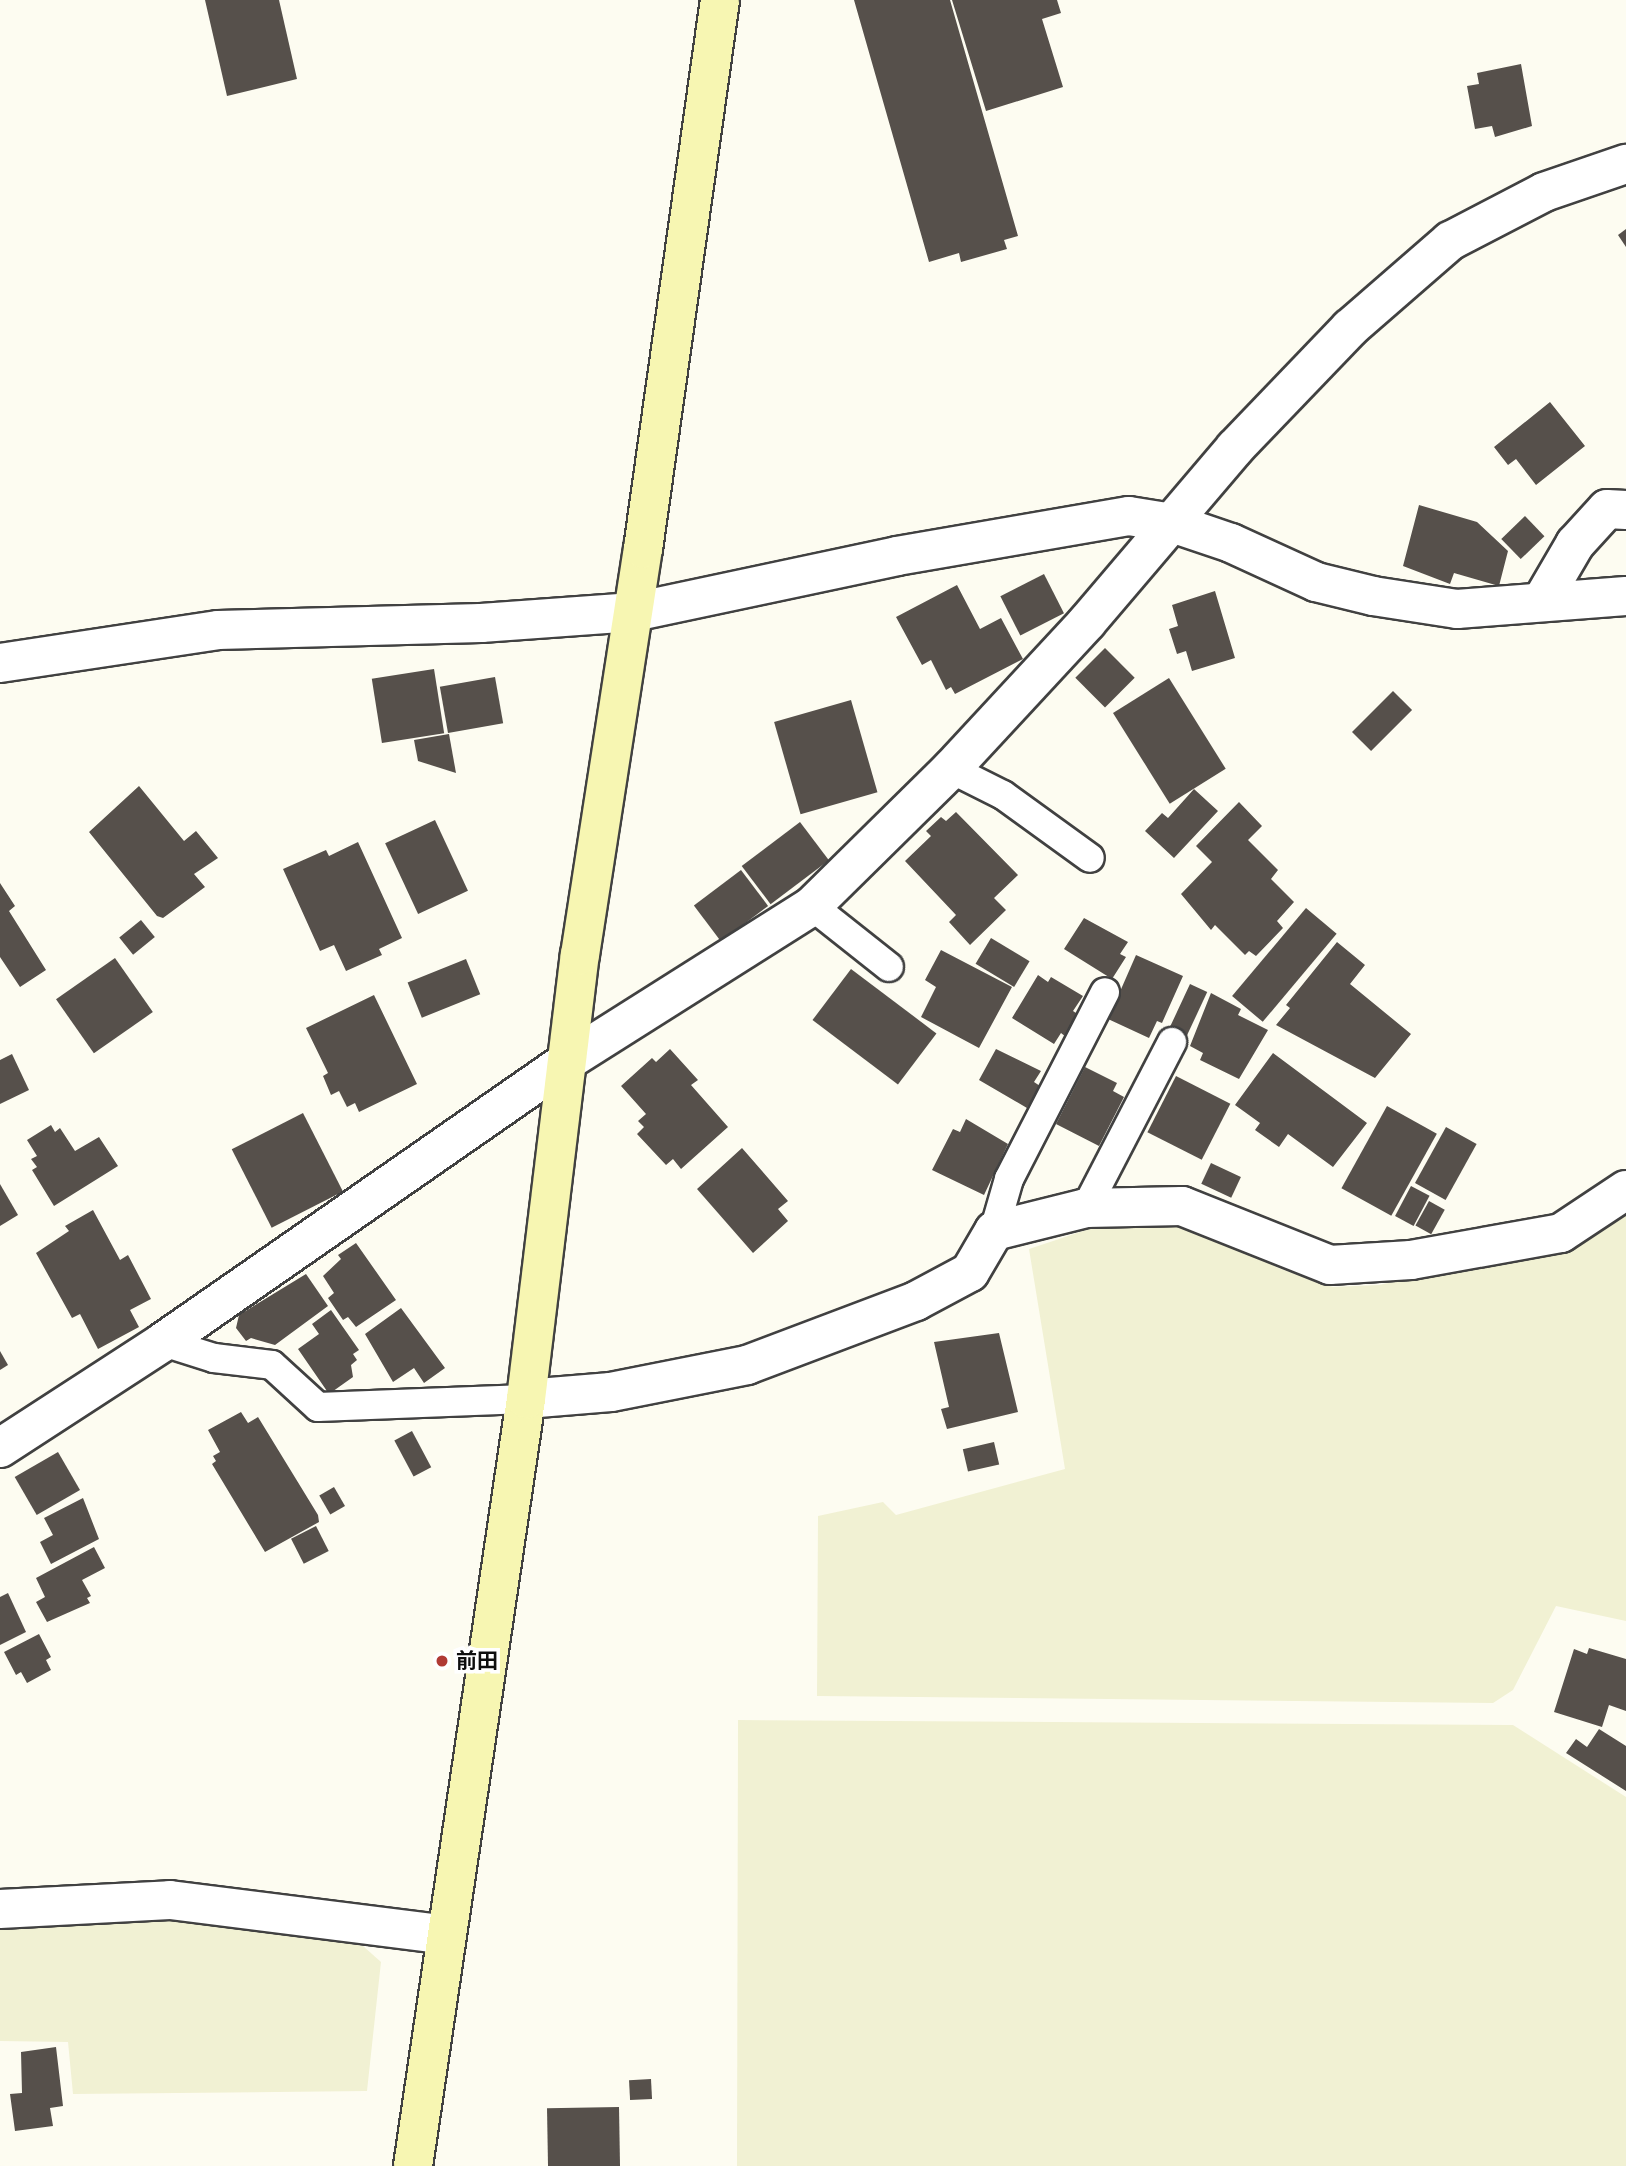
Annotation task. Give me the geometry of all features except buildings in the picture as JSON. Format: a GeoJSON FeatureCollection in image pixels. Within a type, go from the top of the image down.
{"type":"FeatureCollection","features":[{"type":"Feature","properties":{"kind":"street"},"geometry":{"type":"LineString","coordinates":[[413,2166],[526,1399],[568,1062],[720,0]]}},
{"type":"Feature","properties":{"kind":"street"},"geometry":{"type":"LineString","coordinates":[[0,1448],[163,1342],[568,1062],[812,906],[951,769],[1087,622],[1235,448],[1350,328],[1450,241],[1544,192],[1626,164]]}},
{"type":"Feature","properties":{"kind":"street"},"geometry":{"type":"LineString","coordinates":[[1543,599],[1576,544],[1607,509],[1626,510]]}},
{"type":"Feature","properties":{"kind":"street"},"geometry":{"type":"LineString","coordinates":[[0,663],[218,630],[481,622],[634,612],[1051,528],[1129,516],[1172,523],[1231,543],[1316,582],[1373,596],[1457,610],[1543,599],[1626,596]]}},
{"type":"Feature","properties":{"kind":"street"},"geometry":{"type":"LineString","coordinates":[[526,1399],[611,1392],[747,1365],[916,1301],[970,1272],[994,1231],[1086,1208],[1182,1206],[1330,1265],[1411,1260],[1562,1233],[1626,1190]]}},
{"type":"Feature","properties":{"kind":"street"},"geometry":{"type":"LineString","coordinates":[[0,1909],[170,1900],[447,1935]]}},
{"type":"Feature","properties":{"kind":"lane"},"geometry":{"type":"LineString","coordinates":[[951,769],[1003,795],[1090,858]]}},
{"type":"Feature","properties":{"kind":"lane"},"geometry":{"type":"LineString","coordinates":[[812,906],[889,967]]}},
{"type":"Feature","properties":{"kind":"lane"},"geometry":{"type":"LineString","coordinates":[[994,1231],[1009,1179],[1105,992]]}},
{"type":"Feature","properties":{"kind":"lane"},"geometry":{"type":"LineString","coordinates":[[1086,1208],[1172,1042]]}},
{"type":"Feature","properties":{"kind":"lane"},"geometry":{"type":"LineString","coordinates":[[163,1342],[214,1358],[272,1365],[318,1407],[526,1399]]}},
{"type":"Feature","properties":{"kind":"green space"},"geometry":{"type":"Polygon","coordinates":[[[1626,1210],[1626,1621],[1556,1606],[1513,1690],[1493,1703],[817,1696],[818,1516],[883,1502],[896,1515],[1065,1469],[1029,1249],[1092,1228],[1159,1222],[1218,1237],[1278,1268],[1333,1287],[1379,1285],[1584,1242],[1626,1210]]]}},
{"type":"Feature","properties":{"kind":"green space"},"geometry":{"type":"Polygon","coordinates":[[[738,1720],[1513,1725],[1626,1797],[1626,2166],[737,2166],[738,1720]]]}},
{"type":"Feature","properties":{"kind":"green space"},"geometry":{"type":"Polygon","coordinates":[[[205,1919],[363,1946],[381,1962],[367,2091],[73,2094],[68,2042],[0,2041],[0,1925],[205,1919]]]}},
{"type":"Feature","properties":{"kind":"place","name":"前田"},"geometry":{"type":"Point","coordinates":[442,1661]}}]}
